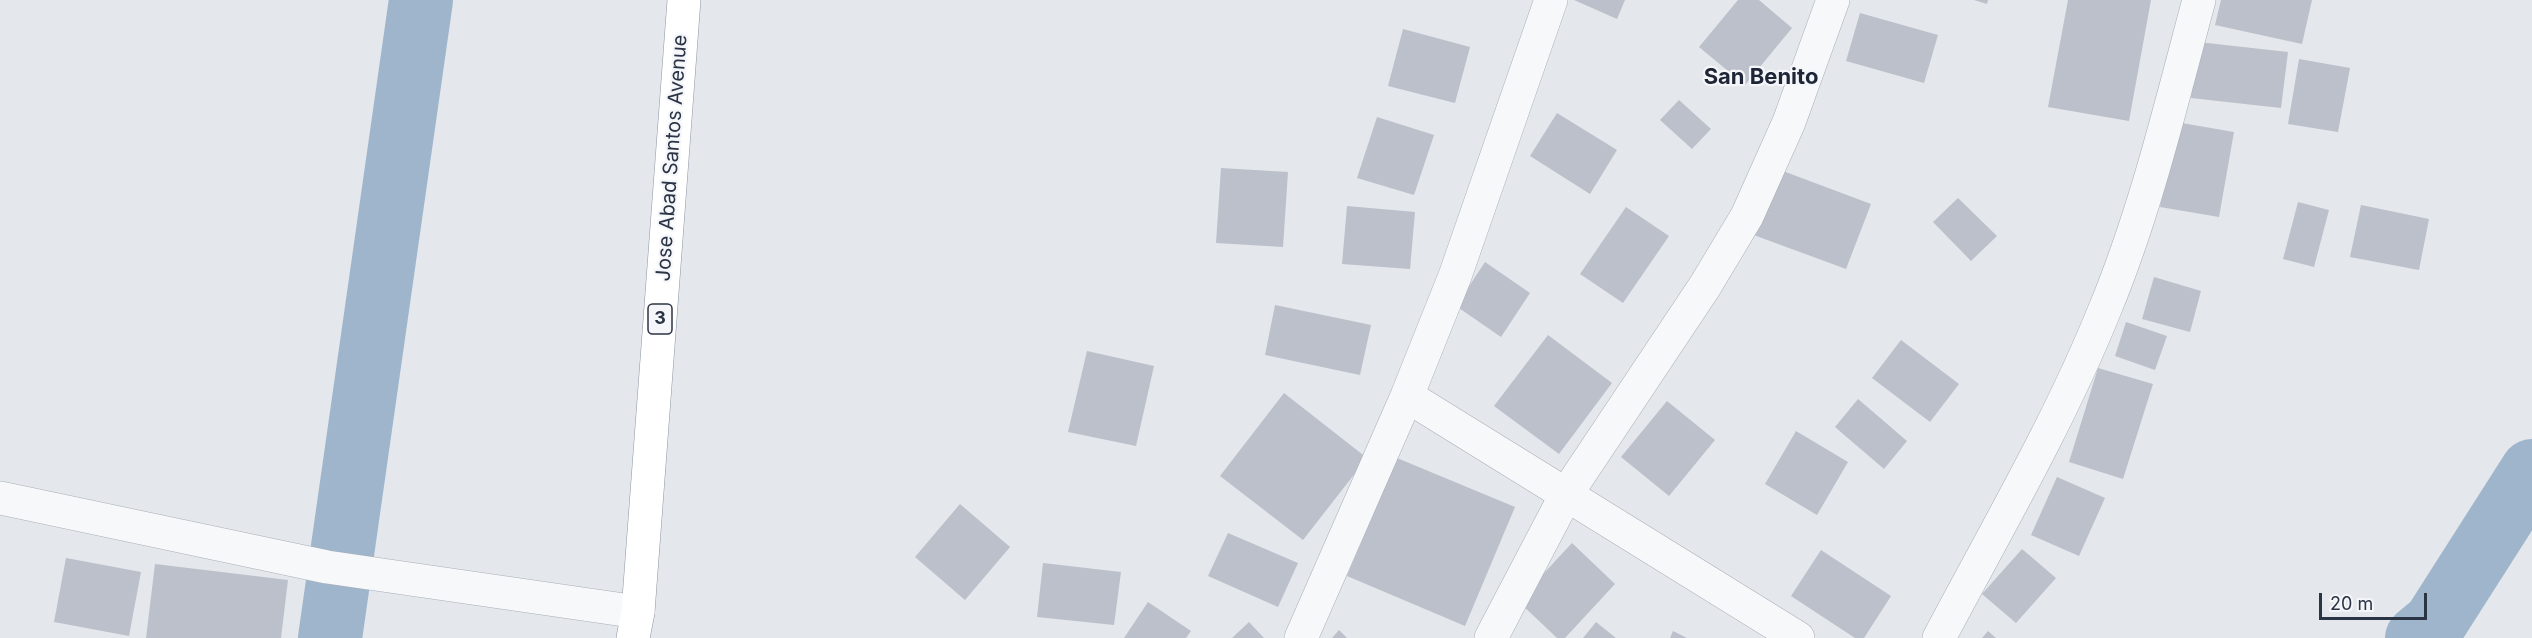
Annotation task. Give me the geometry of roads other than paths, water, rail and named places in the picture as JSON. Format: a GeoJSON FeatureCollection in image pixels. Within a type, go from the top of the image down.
{"type":"FeatureCollection","features":[{"type":"Feature","properties":{"kind":"highway","name":"Jose Abad Santos Avenue"},"geometry":{"type":"LineString","coordinates":[[636,625],[684,0]]}},
{"type":"Feature","properties":{"kind":"street"},"geometry":{"type":"LineString","coordinates":[[1301,638],[1407,396],[1455,276],[1551,0]]}},
{"type":"Feature","properties":{"kind":"street"},"geometry":{"type":"LineString","coordinates":[[1491,638],[1567,493],[1705,286],[1748,216],[1790,122],[1833,0]]}},
{"type":"Feature","properties":{"kind":"street"},"geometry":{"type":"LineString","coordinates":[[1939,638],[2060,410],[2106,308],[2152,172],[2199,0]]}},
{"type":"Feature","properties":{"kind":"street"},"geometry":{"type":"LineString","coordinates":[[1407,396],[1798,638]]}},
{"type":"Feature","properties":{"kind":"street"},"geometry":{"type":"LineString","coordinates":[[0,498],[327,567],[636,625]]}},
{"type":"Feature","properties":{"kind":"waterway"},"geometry":{"type":"LineString","coordinates":[[330,638],[421,0]]}},
{"type":"Feature","properties":{"kind":"waterway"},"geometry":{"type":"LineString","coordinates":[[2417,638],[2435,623],[2532,471]]}},
{"type":"Feature","properties":{"kind":"district","name":"San Benito"},"geometry":{"type":"Point","coordinates":[1761,77]}}]}
